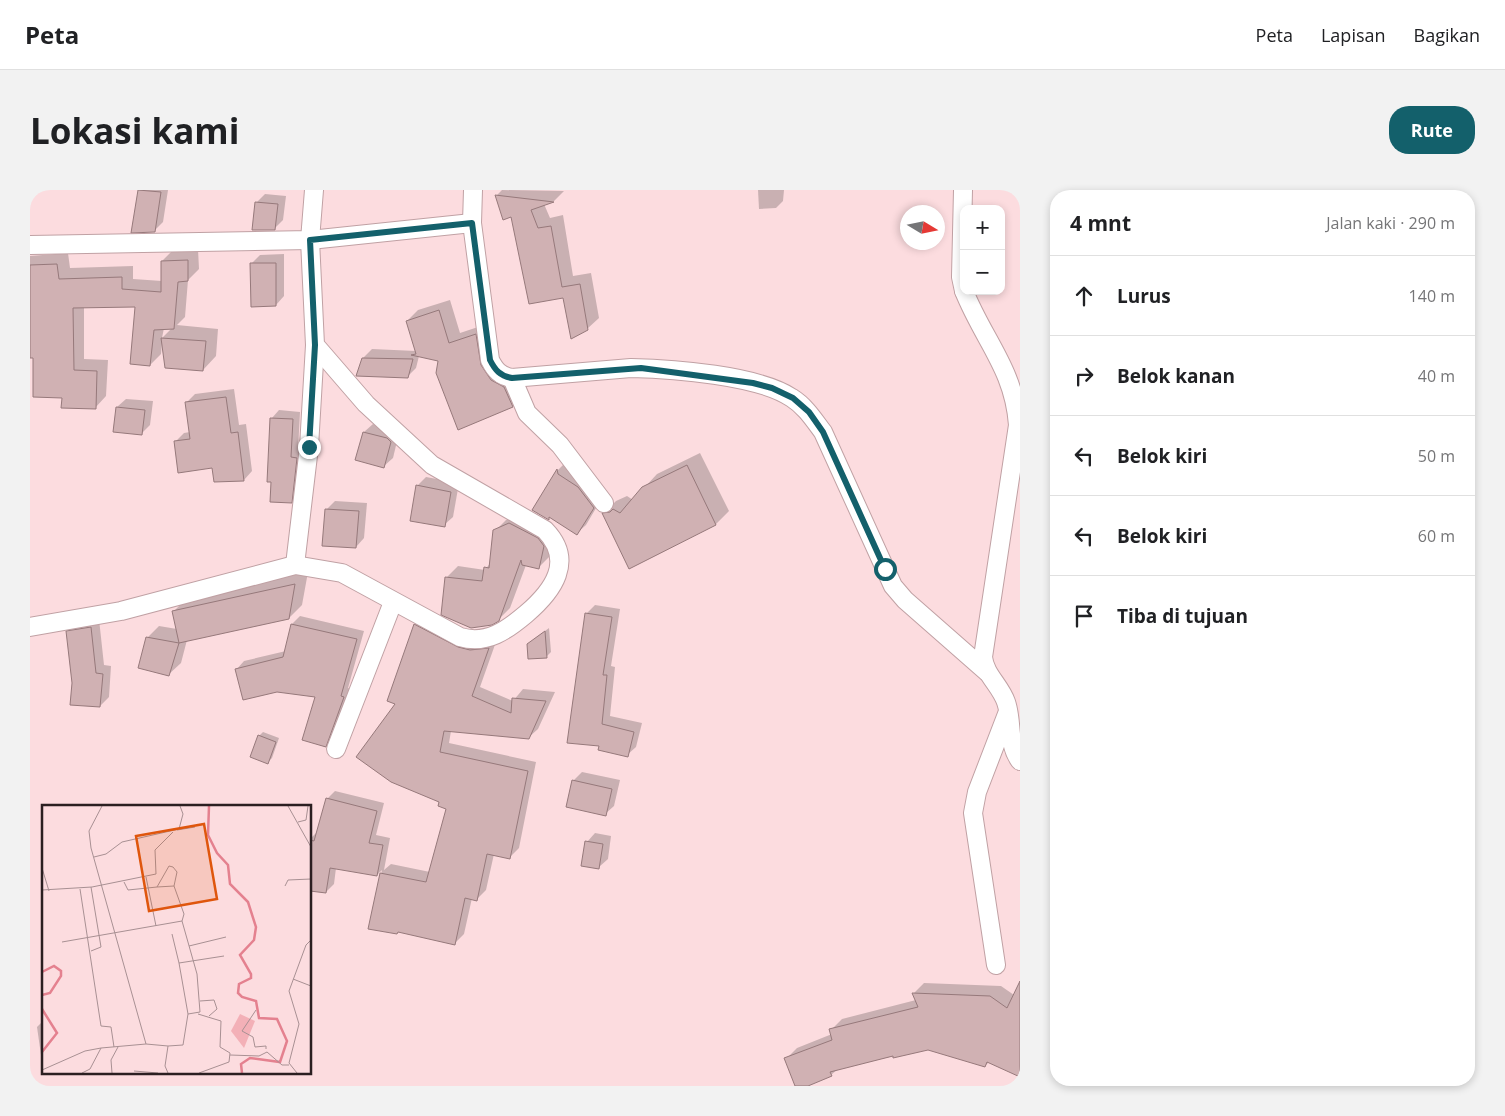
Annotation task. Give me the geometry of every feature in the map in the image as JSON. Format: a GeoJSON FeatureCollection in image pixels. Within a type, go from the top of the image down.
{"type":"FeatureCollection","features":[{"type":"Feature","properties":{"kind":"street"},"geometry":{"type":"LineString","coordinates":[[295,565],[309,447],[315,345],[310,240],[314,190]]}},
{"type":"Feature","properties":{"kind":"street"},"geometry":{"type":"LineString","coordinates":[[473,190],[472,223],[490,360],[500,375],[512,378],[631,368],[650,369],[753,383],[772,388],[793,398],[809,412],[823,432],[893,586],[905,600],[987,672],[1003,695],[1008,711],[1012,743],[1020,761]]}},
{"type":"Feature","properties":{"kind":"street"},"geometry":{"type":"LineString","coordinates":[[962,250],[963,190]]}},
{"type":"Feature","properties":{"kind":"street"},"geometry":{"type":"LineString","coordinates":[[30,244],[310,240],[472,223]]}},
{"type":"Feature","properties":{"kind":"street"},"geometry":{"type":"LineString","coordinates":[[966,295],[1008,376],[1013,390],[1018,425],[983,650],[987,672]]}},
{"type":"Feature","properties":{"kind":"street"},"geometry":{"type":"LineString","coordinates":[[30,628],[120,611],[295,565],[342,573],[460,637],[474,640],[488,638],[516,622],[549,591],[559,570],[559,551],[554,539],[545,530],[432,465],[366,404],[315,345]]}},
{"type":"Feature","properties":{"kind":"street"},"geometry":{"type":"LineString","coordinates":[[512,378],[528,413],[560,445],[604,503]]}},
{"type":"Feature","properties":{"kind":"street"},"geometry":{"type":"LineString","coordinates":[[336,749],[393,602]]}},
{"type":"Feature","properties":{"kind":"street"},"geometry":{"type":"LineString","coordinates":[[996,965],[973,814],[978,792],[1008,711]]}},
{"type":"Feature","properties":{"kind":"building"},"geometry":{"type":"Polygon","coordinates":[[[138,190],[161,192],[155,232],[131,233],[138,190]]]}},
{"type":"Feature","properties":{"kind":"building"},"geometry":{"type":"Polygon","coordinates":[[[495,195],[554,202],[531,210],[538,228],[551,226],[562,287],[580,284],[588,330],[571,339],[563,298],[529,304],[511,217],[503,220],[495,195]]]}},
{"type":"Feature","properties":{"kind":"building"},"geometry":{"type":"Polygon","coordinates":[[[255,202],[278,204],[275,230],[252,230],[255,202]]]}},
{"type":"Feature","properties":{"kind":"building"},"geometry":{"type":"Polygon","coordinates":[[[188,260],[188,281],[178,282],[174,329],[154,330],[150,366],[130,364],[135,307],[73,308],[74,370],[97,371],[96,409],[61,408],[62,398],[33,397],[33,358],[30,358],[30,265],[57,264],[59,279],[122,277],[122,289],[161,292],[161,261],[188,260]]]}},
{"type":"Feature","properties":{"kind":"building"},"geometry":{"type":"Polygon","coordinates":[[[250,263],[276,263],[276,306],[251,307],[250,263]]]}},
{"type":"Feature","properties":{"kind":"building"},"geometry":{"type":"Polygon","coordinates":[[[439,310],[449,343],[476,334],[481,365],[491,380],[504,387],[513,407],[458,430],[436,373],[438,361],[411,355],[416,354],[406,321],[439,310]]]}},
{"type":"Feature","properties":{"kind":"building"},"geometry":{"type":"Polygon","coordinates":[[[161,338],[206,341],[203,371],[165,368],[161,338]]]}},
{"type":"Feature","properties":{"kind":"building"},"geometry":{"type":"Polygon","coordinates":[[[362,358],[413,359],[408,378],[356,376],[362,358]]]}},
{"type":"Feature","properties":{"kind":"building"},"geometry":{"type":"Polygon","coordinates":[[[226,397],[231,433],[238,432],[244,481],[214,482],[212,468],[178,473],[174,441],[190,439],[185,402],[226,397]]]}},
{"type":"Feature","properties":{"kind":"building"},"geometry":{"type":"Polygon","coordinates":[[[116,407],[145,410],[142,435],[113,432],[116,407]]]}},
{"type":"Feature","properties":{"kind":"building"},"geometry":{"type":"Polygon","coordinates":[[[270,418],[293,419],[291,457],[297,458],[292,503],[270,502],[271,482],[267,482],[270,418]]]}},
{"type":"Feature","properties":{"kind":"building"},"geometry":{"type":"Polygon","coordinates":[[[363,432],[387,438],[391,442],[384,468],[355,460],[363,432]]]}},
{"type":"Feature","properties":{"kind":"building"},"geometry":{"type":"Polygon","coordinates":[[[687,465],[716,525],[629,569],[602,513],[610,512],[613,509],[620,513],[642,487],[687,465]]]}},
{"type":"Feature","properties":{"kind":"building"},"geometry":{"type":"Polygon","coordinates":[[[557,469],[558,474],[578,487],[594,508],[577,535],[549,517],[549,520],[532,510],[557,469]]]}},
{"type":"Feature","properties":{"kind":"building"},"geometry":{"type":"Polygon","coordinates":[[[416,485],[451,492],[445,527],[410,521],[416,485]]]}},
{"type":"Feature","properties":{"kind":"building"},"geometry":{"type":"Polygon","coordinates":[[[325,509],[359,511],[356,548],[322,546],[325,509]]]}},
{"type":"Feature","properties":{"kind":"building"},"geometry":{"type":"Polygon","coordinates":[[[509,523],[538,538],[544,546],[539,569],[522,565],[521,560],[499,621],[492,625],[471,628],[441,615],[445,577],[482,581],[484,567],[489,568],[493,530],[509,523]]]}},
{"type":"Feature","properties":{"kind":"building"},"geometry":{"type":"Polygon","coordinates":[[[295,584],[289,619],[179,643],[172,611],[295,584]]]}},
{"type":"Feature","properties":{"kind":"building"},"geometry":{"type":"Polygon","coordinates":[[[585,613],[612,617],[603,675],[607,675],[602,724],[634,732],[628,757],[598,750],[599,746],[567,743],[585,613]]]}},
{"type":"Feature","properties":{"kind":"building"},"geometry":{"type":"Polygon","coordinates":[[[291,624],[357,639],[341,696],[344,697],[326,747],[302,740],[315,697],[277,692],[243,700],[235,669],[283,657],[291,624]]]}},
{"type":"Feature","properties":{"kind":"building"},"geometry":{"type":"Polygon","coordinates":[[[414,624],[458,647],[470,650],[489,648],[472,696],[511,713],[512,698],[546,701],[529,739],[444,731],[440,752],[528,771],[510,859],[487,854],[477,901],[465,898],[455,945],[398,932],[397,934],[368,929],[380,873],[426,882],[446,809],[438,806],[439,802],[391,782],[356,757],[395,704],[387,701],[414,624]]]}},
{"type":"Feature","properties":{"kind":"building"},"geometry":{"type":"Polygon","coordinates":[[[91,627],[96,673],[103,674],[100,707],[70,705],[72,683],[66,631],[91,627]]]}},
{"type":"Feature","properties":{"kind":"building"},"geometry":{"type":"Polygon","coordinates":[[[545,631],[547,658],[528,659],[527,644],[545,631]]]}},
{"type":"Feature","properties":{"kind":"building"},"geometry":{"type":"Polygon","coordinates":[[[146,637],[179,643],[169,676],[138,668],[146,637]]]}},
{"type":"Feature","properties":{"kind":"building"},"geometry":{"type":"Polygon","coordinates":[[[258,735],[276,742],[268,764],[250,757],[258,735]]]}},
{"type":"Feature","properties":{"kind":"building"},"geometry":{"type":"Polygon","coordinates":[[[572,780],[612,789],[606,816],[566,807],[572,780]]]}},
{"type":"Feature","properties":{"kind":"building"},"geometry":{"type":"Polygon","coordinates":[[[326,798],[377,811],[369,843],[383,845],[377,876],[330,868],[326,893],[311,891],[311,840],[314,841],[326,798]]]}},
{"type":"Feature","properties":{"kind":"building"},"geometry":{"type":"Polygon","coordinates":[[[585,841],[603,844],[599,869],[581,866],[585,841]]]}},
{"type":"Feature","properties":{"kind":"building"},"geometry":{"type":"Polygon","coordinates":[[[1020,981],[1020,1077],[987,1062],[985,1067],[928,1050],[893,1058],[893,1056],[830,1072],[832,1076],[808,1086],[795,1086],[784,1058],[832,1040],[829,1029],[918,1007],[912,993],[990,996],[1007,1008],[1020,981]]]}},
{"type":"Feature","properties":{"kind":"route"},"geometry":{"type":"LineString","coordinates":[[309,447],[315,345],[310,240],[472,223],[490,360],[500,375],[512,378],[641,368],[753,383],[772,388],[793,398],[809,412],[823,432],[885,569]]}}]}
